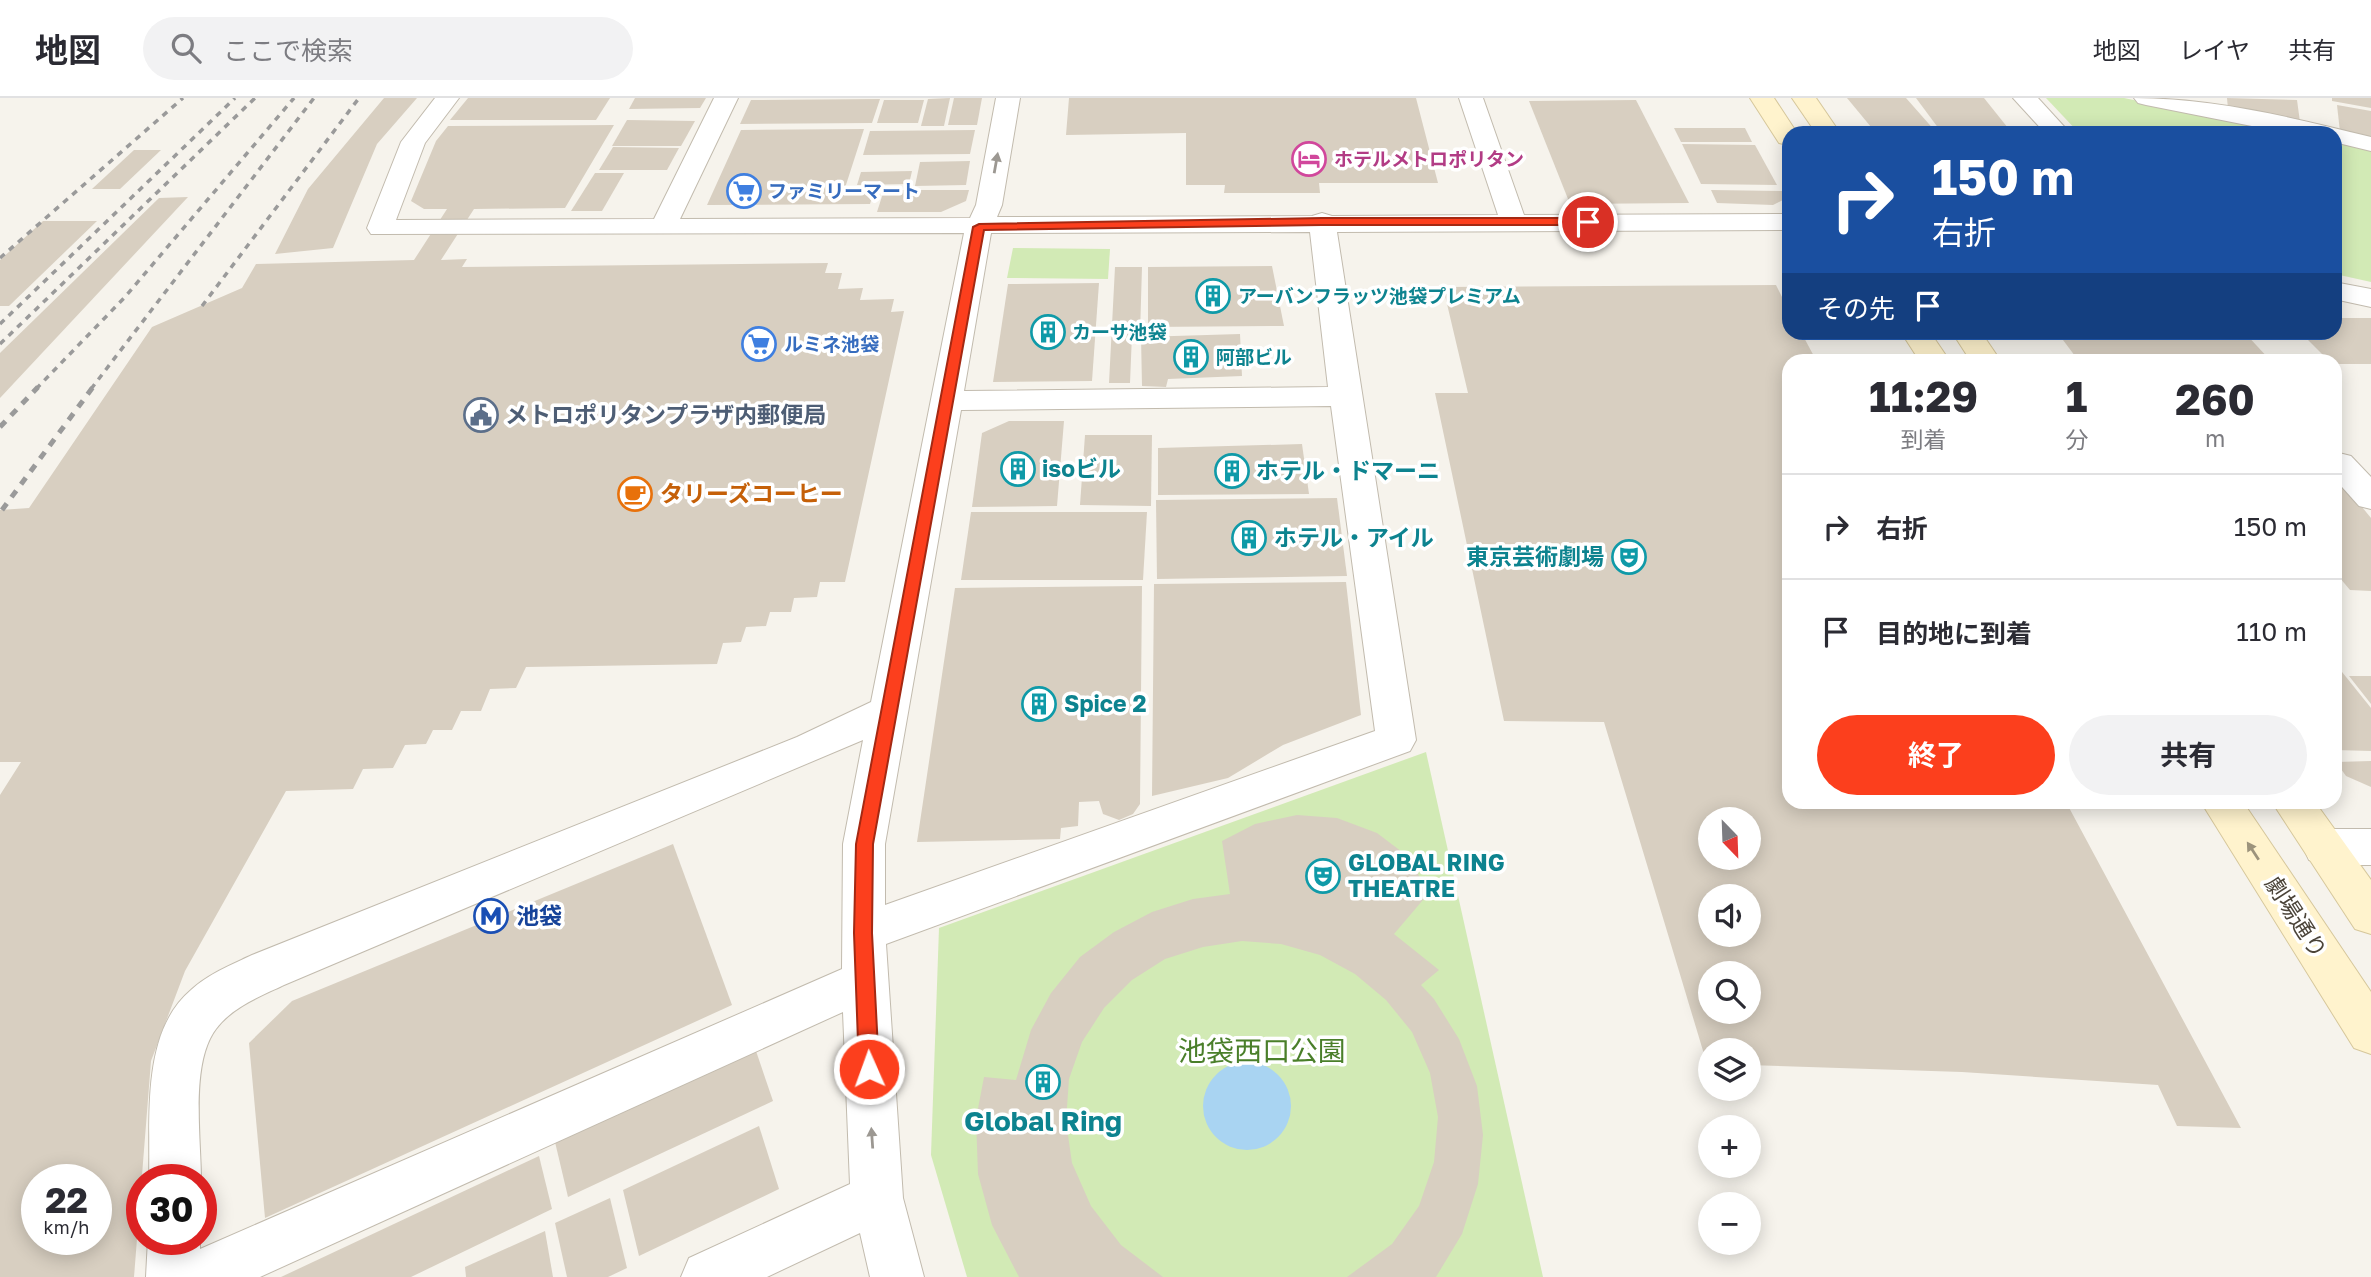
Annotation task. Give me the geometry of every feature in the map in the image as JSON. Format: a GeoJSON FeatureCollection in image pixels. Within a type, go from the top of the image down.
{"type":"FeatureCollection","features":[{"type":"Feature","properties":{"kind":"street"},"geometry":{"type":"LineString","coordinates":[[447,98],[413,142],[380,228],[979,227],[1322,221],[1782,222]]}},
{"type":"Feature","properties":{"kind":"street"},"geometry":{"type":"LineString","coordinates":[[663,227],[726,98]]}},
{"type":"Feature","properties":{"kind":"street"},"geometry":{"type":"LineString","coordinates":[[897,1277],[877,1198],[872,1141],[864,844],[979,227],[989,205],[1008,98]]}},
{"type":"Feature","properties":{"kind":"street"},"geometry":{"type":"LineString","coordinates":[[1471,98],[1513,222]]}},
{"type":"Feature","properties":{"kind":"street"},"geometry":{"type":"LineString","coordinates":[[1762,98],[1782,129]]}},
{"type":"Feature","properties":{"kind":"street"},"geometry":{"type":"LineString","coordinates":[[1804,98],[1823,126]]}},
{"type":"Feature","properties":{"kind":"street"},"geometry":{"type":"LineString","coordinates":[[2025,98],[2051,126]]}},
{"type":"Feature","properties":{"kind":"street"},"geometry":{"type":"LineString","coordinates":[[2146,98],[2288,126]]}},
{"type":"Feature","properties":{"kind":"street"},"geometry":{"type":"LineString","coordinates":[[2342,137],[2371,144]]}},
{"type":"Feature","properties":{"kind":"street"},"geometry":{"type":"LineString","coordinates":[[199,1277],[865,956],[1396,740],[1322,221]]}},
{"type":"Feature","properties":{"kind":"street"},"geometry":{"type":"LineString","coordinates":[[2342,291],[2371,298]]}},
{"type":"Feature","properties":{"kind":"street"},"geometry":{"type":"LineString","coordinates":[[948,401],[1345,396]]}},
{"type":"Feature","properties":{"kind":"street"},"geometry":{"type":"LineString","coordinates":[[2348,463],[2371,498]]}},
{"type":"Feature","properties":{"kind":"street"},"geometry":{"type":"LineString","coordinates":[[176,1164],[177,1080],[182,1045],[199,1013],[232,989],[268,970],[798,753],[890,710]]}},
{"type":"Feature","properties":{"kind":"street","name":"劇場通り"},"geometry":{"type":"LineString","coordinates":[[2226,809],[2371,1032]]}},
{"type":"Feature","properties":{"kind":"street"},"geometry":{"type":"LineString","coordinates":[[2297,809],[2371,915]]}},
{"type":"Feature","properties":{"kind":"street"},"geometry":{"type":"LineString","coordinates":[[2324,847],[2371,847]]}},
{"type":"Feature","properties":{"kind":"street"},"geometry":{"type":"LineString","coordinates":[[708,1277],[877,1198]]}},
{"type":"Feature","properties":{"kind":"street"},"geometry":{"type":"LineString","coordinates":[[173,1277],[174,1255]]}},
{"type":"Feature","properties":{"kind":"green space"},"geometry":{"type":"Polygon","coordinates":[[[2046,98],[2124,98],[2256,126],[2072,126],[2046,98]]]}},
{"type":"Feature","properties":{"kind":"green space"},"geometry":{"type":"Polygon","coordinates":[[[2342,144],[2371,150],[2371,282],[2342,276],[2342,144]]]}},
{"type":"Feature","properties":{"kind":"green space"},"geometry":{"type":"Polygon","coordinates":[[[1013,248],[1110,249],[1108,279],[1007,278],[1013,248]]]}},
{"type":"Feature","properties":{"kind":"green space","name":"池袋西口公園"},"geometry":{"type":"Polygon","coordinates":[[[1426,752],[1543,1277],[967,1277],[931,1155],[939,928],[1426,752]]]}},
{"type":"Feature","properties":{"kind":"water"},"geometry":{"type":"Polygon","coordinates":[[[1247,1062],[1264,1066],[1278,1075],[1287,1089],[1291,1106],[1287,1123],[1278,1137],[1264,1146],[1247,1150],[1230,1146],[1216,1137],[1207,1123],[1203,1106],[1207,1089],[1216,1075],[1230,1066],[1247,1062]]]}},
{"type":"Feature","properties":{"kind":"building"},"geometry":{"type":"Polygon","coordinates":[[[384,98],[417,98],[377,144],[333,248],[275,254],[308,189],[384,98]]]}},
{"type":"Feature","properties":{"kind":"building"},"geometry":{"type":"Polygon","coordinates":[[[468,98],[610,98],[596,120],[450,120],[468,98]]]}},
{"type":"Feature","properties":{"kind":"building"},"geometry":{"type":"Polygon","coordinates":[[[635,98],[706,98],[700,108],[629,109],[635,98]]]}},
{"type":"Feature","properties":{"kind":"building"},"geometry":{"type":"Polygon","coordinates":[[[950,98],[944,126],[921,126],[928,99],[950,98]]]}},
{"type":"Feature","properties":{"kind":"building"},"geometry":{"type":"Polygon","coordinates":[[[954,98],[982,98],[977,125],[948,125],[954,98]]]}},
{"type":"Feature","properties":{"kind":"building","name":"ホテルメトロポリタン"},"geometry":{"type":"Polygon","coordinates":[[[1069,98],[1416,98],[1438,183],[1319,183],[1320,193],[1224,193],[1225,185],[1186,185],[1186,133],[1066,135],[1069,98]]]}},
{"type":"Feature","properties":{"kind":"building"},"geometry":{"type":"Polygon","coordinates":[[[1847,98],[1906,98],[1931,126],[1870,126],[1847,98]]]}},
{"type":"Feature","properties":{"kind":"building"},"geometry":{"type":"Polygon","coordinates":[[[1916,98],[1984,98],[2006,126],[1937,126],[1916,98]]]}},
{"type":"Feature","properties":{"kind":"building"},"geometry":{"type":"Polygon","coordinates":[[[2227,98],[2297,100],[2300,122],[2228,109],[2227,98]]]}},
{"type":"Feature","properties":{"kind":"building"},"geometry":{"type":"Polygon","coordinates":[[[2332,98],[2371,98],[2371,108],[2332,101],[2332,98]]]}},
{"type":"Feature","properties":{"kind":"building"},"geometry":{"type":"Polygon","coordinates":[[[880,99],[872,123],[740,124],[751,100],[880,99]]]}},
{"type":"Feature","properties":{"kind":"building"},"geometry":{"type":"Polygon","coordinates":[[[884,100],[924,100],[918,123],[877,123],[884,100]]]}},
{"type":"Feature","properties":{"kind":"building"},"geometry":{"type":"Polygon","coordinates":[[[1636,100],[1689,203],[1570,204],[1529,101],[1636,100]]]}},
{"type":"Feature","properties":{"kind":"building"},"geometry":{"type":"Polygon","coordinates":[[[2337,105],[2371,111],[2371,138],[2342,132],[2342,126],[2339,126],[2337,105]]]}},
{"type":"Feature","properties":{"kind":"building"},"geometry":{"type":"Polygon","coordinates":[[[627,120],[695,121],[681,146],[612,146],[627,120]]]}},
{"type":"Feature","properties":{"kind":"building"},"geometry":{"type":"Polygon","coordinates":[[[614,125],[565,208],[474,209],[441,260],[467,259],[462,267],[828,263],[825,273],[842,273],[838,289],[863,288],[860,300],[894,299],[891,312],[904,311],[845,582],[820,582],[817,597],[794,598],[791,612],[770,612],[766,626],[746,627],[741,642],[723,643],[717,664],[526,667],[516,688],[490,689],[481,711],[461,711],[452,730],[433,730],[426,744],[405,745],[393,768],[363,769],[353,789],[286,791],[185,971],[151,1061],[143,1164],[126,1164],[126,1255],[136,1255],[134,1277],[0,1277],[0,795],[21,762],[0,762],[0,510],[29,508],[152,327],[242,288],[256,264],[414,260],[447,209],[424,209],[411,201],[436,141],[448,126],[614,125]]]}},
{"type":"Feature","properties":{"kind":"building"},"geometry":{"type":"Polygon","coordinates":[[[1674,128],[1745,128],[1752,142],[1681,142],[1674,128]]]}},
{"type":"Feature","properties":{"kind":"building"},"geometry":{"type":"Polygon","coordinates":[[[864,129],[844,191],[874,191],[870,204],[707,205],[741,130],[864,129]]]}},
{"type":"Feature","properties":{"kind":"building"},"geometry":{"type":"Polygon","coordinates":[[[975,130],[970,154],[863,155],[870,131],[975,130]]]}},
{"type":"Feature","properties":{"kind":"building"},"geometry":{"type":"Polygon","coordinates":[[[1682,144],[1755,145],[1777,185],[1701,184],[1682,144]]]}},
{"type":"Feature","properties":{"kind":"building"},"geometry":{"type":"Polygon","coordinates":[[[613,147],[679,148],[667,170],[599,170],[613,147]]]}},
{"type":"Feature","properties":{"kind":"building"},"geometry":{"type":"Polygon","coordinates":[[[134,150],[161,150],[120,189],[92,189],[134,150]]]}},
{"type":"Feature","properties":{"kind":"building"},"geometry":{"type":"Polygon","coordinates":[[[970,161],[966,185],[915,186],[920,162],[970,161]]]}},
{"type":"Feature","properties":{"kind":"building"},"geometry":{"type":"Polygon","coordinates":[[[912,171],[909,184],[857,185],[861,172],[912,171]]]}},
{"type":"Feature","properties":{"kind":"building"},"geometry":{"type":"Polygon","coordinates":[[[595,173],[624,173],[602,211],[571,211],[595,173]]]}},
{"type":"Feature","properties":{"kind":"building"},"geometry":{"type":"Polygon","coordinates":[[[884,190],[969,190],[966,201],[941,212],[877,212],[884,190]]]}},
{"type":"Feature","properties":{"kind":"building"},"geometry":{"type":"Polygon","coordinates":[[[1711,190],[1782,191],[1782,200],[1773,205],[1717,203],[1711,190]]]}},
{"type":"Feature","properties":{"kind":"building"},"geometry":{"type":"Polygon","coordinates":[[[188,197],[0,398],[0,353],[159,198],[188,197]]]}},
{"type":"Feature","properties":{"kind":"building"},"geometry":{"type":"Polygon","coordinates":[[[43,221],[97,221],[9,306],[0,306],[0,260],[43,221]]]}},
{"type":"Feature","properties":{"kind":"building","name":"アーバンフラッツ池袋プレミアム"},"geometry":{"type":"Polygon","coordinates":[[[1272,266],[1284,326],[1148,327],[1148,267],[1272,266]]]}},
{"type":"Feature","properties":{"kind":"building"},"geometry":{"type":"Polygon","coordinates":[[[1115,267],[1142,267],[1140,334],[1132,334],[1130,383],[1109,383],[1115,267]]]}},
{"type":"Feature","properties":{"kind":"building","name":"カーサ池袋"},"geometry":{"type":"Polygon","coordinates":[[[1099,283],[1092,381],[993,382],[1008,284],[1099,283]]]}},
{"type":"Feature","properties":{"kind":"building","name":"東京芸術劇場"},"geometry":{"type":"Polygon","coordinates":[[[1776,285],[1782,297],[1782,340],[1805,340],[1813,354],[1782,354],[1782,809],[2070,809],[2241,1128],[2177,1126],[2158,1085],[1962,1072],[1761,1065],[1761,1038],[1699,1038],[1604,722],[1504,721],[1435,393],[1468,393],[1443,287],[1776,285]]]}},
{"type":"Feature","properties":{"kind":"building"},"geometry":{"type":"Polygon","coordinates":[[[2342,318],[2371,318],[2371,364],[2342,364],[2342,354],[2322,354],[2308,340],[2342,340],[2342,318]]]}},
{"type":"Feature","properties":{"kind":"building","name":"阿部ビル"},"geometry":{"type":"Polygon","coordinates":[[[1240,334],[1242,376],[1168,379],[1166,387],[1142,386],[1141,337],[1240,334]]]}},
{"type":"Feature","properties":{"kind":"building"},"geometry":{"type":"Polygon","coordinates":[[[2063,340],[2251,340],[2264,354],[2074,354],[2063,340]]]}},
{"type":"Feature","properties":{"kind":"building","name":"isoビル"},"geometry":{"type":"Polygon","coordinates":[[[1009,421],[1064,421],[1057,506],[972,507],[982,433],[1009,421]]]}},
{"type":"Feature","properties":{"kind":"building"},"geometry":{"type":"Polygon","coordinates":[[[1085,435],[1152,435],[1151,506],[1080,505],[1085,435]]]}},
{"type":"Feature","properties":{"kind":"building","name":"ホテル・ドマーニ"},"geometry":{"type":"Polygon","coordinates":[[[1302,444],[1309,494],[1158,495],[1158,448],[1302,444]]]}},
{"type":"Feature","properties":{"kind":"building"},"geometry":{"type":"Polygon","coordinates":[[[2342,484],[2371,518],[2371,591],[2350,590],[2342,580],[2342,484]]]}},
{"type":"Feature","properties":{"kind":"building","name":"ホテル・アイル"},"geometry":{"type":"Polygon","coordinates":[[[1337,498],[1347,576],[1157,579],[1156,500],[1337,498]]]}},
{"type":"Feature","properties":{"kind":"building"},"geometry":{"type":"Polygon","coordinates":[[[971,512],[1147,512],[1143,580],[961,580],[971,512]]]}},
{"type":"Feature","properties":{"kind":"building"},"geometry":{"type":"Polygon","coordinates":[[[1346,582],[1361,715],[1283,745],[1228,778],[1152,796],[1154,584],[1346,582]]]}},
{"type":"Feature","properties":{"kind":"building","name":"Spice 2"},"geometry":{"type":"Polygon","coordinates":[[[1142,586],[1140,804],[1133,814],[1119,820],[1103,814],[1099,801],[1079,802],[1078,826],[1061,828],[1060,839],[917,842],[955,588],[1142,586]]]}},
{"type":"Feature","properties":{"kind":"building"},"geometry":{"type":"Polygon","coordinates":[[[2342,672],[2371,708],[2371,751],[2342,750],[2342,672]]]}},
{"type":"Feature","properties":{"kind":"building"},"geometry":{"type":"Polygon","coordinates":[[[2349,676],[2371,676],[2371,704],[2349,676]]]}},
{"type":"Feature","properties":{"kind":"building"},"geometry":{"type":"Polygon","coordinates":[[[2371,761],[2371,787],[2346,776],[2342,770],[2342,762],[2371,761]]]}},
{"type":"Feature","properties":{"kind":"building","name":"Global Ring"},"geometry":{"type":"Polygon","coordinates":[[[1297,815],[1337,818],[1377,833],[1410,858],[1428,894],[1394,934],[1439,970],[1421,985],[1434,999],[1459,1039],[1477,1086],[1483,1135],[1478,1184],[1462,1234],[1436,1277],[1347,1277],[1392,1244],[1419,1206],[1434,1162],[1438,1117],[1430,1073],[1412,1032],[1386,1000],[1355,974],[1320,955],[1281,944],[1242,941],[1203,947],[1165,959],[1132,980],[1104,1008],[1082,1042],[1069,1079],[1066,1121],[1072,1163],[1091,1206],[1121,1245],[1163,1277],[1019,1277],[992,1225],[978,1174],[976,1119],[984,1077],[1016,1080],[1031,1030],[1051,993],[1080,957],[1114,932],[1152,912],[1193,899],[1230,894],[1222,841],[1255,824],[1297,815]]]}},
{"type":"Feature","properties":{"kind":"building"},"geometry":{"type":"Polygon","coordinates":[[[673,844],[732,1005],[265,1218],[249,1043],[292,1001],[673,844]]]}},
{"type":"Feature","properties":{"kind":"building"},"geometry":{"type":"Polygon","coordinates":[[[756,1051],[773,1101],[568,1197],[555,1142],[756,1051]]]}},
{"type":"Feature","properties":{"kind":"building"},"geometry":{"type":"Polygon","coordinates":[[[759,1126],[779,1189],[639,1256],[623,1190],[759,1126]]]}},
{"type":"Feature","properties":{"kind":"building"},"geometry":{"type":"Polygon","coordinates":[[[539,1156],[552,1209],[411,1277],[281,1277],[539,1156]]]}},
{"type":"Feature","properties":{"kind":"building"},"geometry":{"type":"Polygon","coordinates":[[[610,1198],[627,1268],[608,1277],[567,1277],[555,1223],[610,1198]]]}},
{"type":"Feature","properties":{"kind":"building"},"geometry":{"type":"Polygon","coordinates":[[[545,1231],[553,1277],[466,1277],[465,1267],[545,1231]]]}},
{"type":"Feature","properties":{"kind":"railway"},"geometry":{"type":"LineString","coordinates":[[0,258],[183,98]]}},
{"type":"Feature","properties":{"kind":"railway"},"geometry":{"type":"LineString","coordinates":[[0,324],[235,98]]}},
{"type":"Feature","properties":{"kind":"railway"},"geometry":{"type":"LineString","coordinates":[[0,344],[255,98]]}},
{"type":"Feature","properties":{"kind":"railway"},"geometry":{"type":"LineString","coordinates":[[36,389],[125,297],[294,98]]}},
{"type":"Feature","properties":{"kind":"railway"},"geometry":{"type":"LineString","coordinates":[[91,389],[314,98]]}},
{"type":"Feature","properties":{"kind":"railway"},"geometry":{"type":"LineString","coordinates":[[202,306],[359,98]]}},
{"type":"Feature","properties":{"kind":"railway"},"geometry":{"type":"LineString","coordinates":[[0,427],[38,387]]}},
{"type":"Feature","properties":{"kind":"railway"},"geometry":{"type":"LineString","coordinates":[[2,510],[93,387]]}},
{"type":"Feature","properties":{"kind":"place","name":"ホテルメトロポリタン"},"geometry":{"type":"Point","coordinates":[1309,159]}},
{"type":"Feature","properties":{"kind":"place","name":"ファミリーマート"},"geometry":{"type":"Point","coordinates":[744,191]}},
{"type":"Feature","properties":{"kind":"place","name":"アーバンフラッツ池袋プレミアム"},"geometry":{"type":"Point","coordinates":[1213,296]}},
{"type":"Feature","properties":{"kind":"place","name":"カーサ池袋"},"geometry":{"type":"Point","coordinates":[1048,332]}},
{"type":"Feature","properties":{"kind":"place","name":"ルミネ池袋"},"geometry":{"type":"Point","coordinates":[759,344]}},
{"type":"Feature","properties":{"kind":"place","name":"阿部ビル"},"geometry":{"type":"Point","coordinates":[1191,357]}},
{"type":"Feature","properties":{"kind":"place","name":"メトロポリタンプラザ内郵便局"},"geometry":{"type":"Point","coordinates":[481,415]}},
{"type":"Feature","properties":{"kind":"place","name":"isoビル"},"geometry":{"type":"Point","coordinates":[1018,469]}},
{"type":"Feature","properties":{"kind":"place","name":"ホテル・ドマーニ"},"geometry":{"type":"Point","coordinates":[1232,471]}},
{"type":"Feature","properties":{"kind":"place","name":"タリーズコーヒー"},"geometry":{"type":"Point","coordinates":[635,494]}},
{"type":"Feature","properties":{"kind":"place","name":"ホテル・アイル"},"geometry":{"type":"Point","coordinates":[1249,538]}},
{"type":"Feature","properties":{"kind":"place","name":"東京芸術劇場"},"geometry":{"type":"Point","coordinates":[1629,557]}},
{"type":"Feature","properties":{"kind":"place","name":"Spice 2"},"geometry":{"type":"Point","coordinates":[1039,704]}},
{"type":"Feature","properties":{"kind":"place","name":"GLOBAL RING THEATRE"},"geometry":{"type":"Point","coordinates":[1323,876]}},
{"type":"Feature","properties":{"kind":"place","name":"池袋"},"geometry":{"type":"Point","coordinates":[491,916]}},
{"type":"Feature","properties":{"kind":"place","name":"Global Ring"},"geometry":{"type":"Point","coordinates":[1043,1082]}},
{"type":"Feature","properties":{"kind":"route"},"geometry":{"type":"LineString","coordinates":[[869,1069],[863,933],[864,844],[979,227],[1322,221],[1588,222]]}}]}
